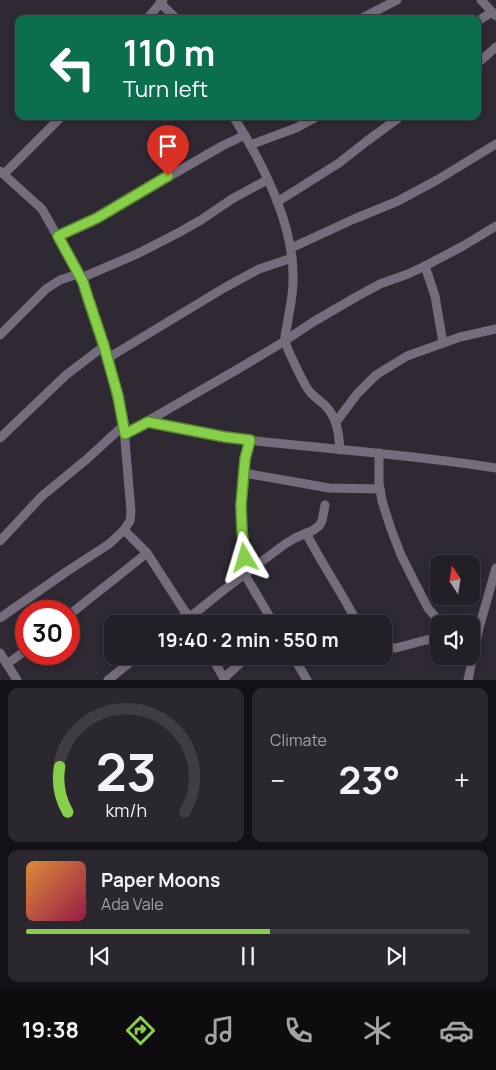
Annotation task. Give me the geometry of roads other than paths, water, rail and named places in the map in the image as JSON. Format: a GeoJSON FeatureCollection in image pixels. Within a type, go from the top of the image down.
{"type":"FeatureCollection","features":[{"type":"Feature","properties":{"kind":"street"},"geometry":{"type":"LineString","coordinates":[[368,15],[397,0]]}},
{"type":"Feature","properties":{"kind":"street"},"geometry":{"type":"LineString","coordinates":[[481,0],[494,14],[481,20]]}},
{"type":"Feature","properties":{"kind":"street"},"geometry":{"type":"LineString","coordinates":[[150,15],[161,2],[173,15]]}},
{"type":"Feature","properties":{"kind":"street"},"geometry":{"type":"LineString","coordinates":[[481,60],[496,47]]}},
{"type":"Feature","properties":{"kind":"street"},"geometry":{"type":"LineString","coordinates":[[0,618],[109,544],[124,530],[130,521],[131,511],[124,430],[118,396],[108,358],[80,276],[42,209],[2,173],[58,120]]}},
{"type":"Feature","properties":{"kind":"street"},"geometry":{"type":"LineString","coordinates":[[236,120],[267,180],[287,230],[293,281],[285,341],[308,391],[326,405],[336,422],[340,450]]}},
{"type":"Feature","properties":{"kind":"street"},"geometry":{"type":"LineString","coordinates":[[250,145],[296,128],[311,120]]}},
{"type":"Feature","properties":{"kind":"street"},"geometry":{"type":"LineString","coordinates":[[277,202],[339,163],[395,120]]}},
{"type":"Feature","properties":{"kind":"street"},"geometry":{"type":"LineString","coordinates":[[58,236],[97,218],[222,146],[245,135]]}},
{"type":"Feature","properties":{"kind":"street"},"geometry":{"type":"LineString","coordinates":[[108,358],[232,283],[354,219],[398,201],[496,144]]}},
{"type":"Feature","properties":{"kind":"street"},"geometry":{"type":"LineString","coordinates":[[0,335],[46,289],[60,280],[80,276],[139,253],[201,220],[232,198],[267,180]]}},
{"type":"Feature","properties":{"kind":"street"},"geometry":{"type":"LineString","coordinates":[[0,541],[42,496],[93,453],[124,430],[148,422],[356,297],[380,284],[424,266],[496,226]]}},
{"type":"Feature","properties":{"kind":"street"},"geometry":{"type":"LineString","coordinates":[[424,266],[434,296],[443,343]]}},
{"type":"Feature","properties":{"kind":"street"},"geometry":{"type":"LineString","coordinates":[[336,422],[357,394],[376,375],[407,356],[460,337],[496,329]]}},
{"type":"Feature","properties":{"kind":"street"},"geometry":{"type":"LineString","coordinates":[[0,438],[66,375],[104,346]]}},
{"type":"Feature","properties":{"kind":"street"},"geometry":{"type":"LineString","coordinates":[[148,422],[239,439],[379,453],[496,468]]}},
{"type":"Feature","properties":{"kind":"street"},"geometry":{"type":"LineString","coordinates":[[250,440],[245,459],[241,505],[246,574],[269,615]]}},
{"type":"Feature","properties":{"kind":"street"},"geometry":{"type":"LineString","coordinates":[[379,453],[380,489],[384,508],[401,555],[428,608],[434,615]]}},
{"type":"Feature","properties":{"kind":"street"},"geometry":{"type":"LineString","coordinates":[[244,473],[328,488],[380,489]]}},
{"type":"Feature","properties":{"kind":"street"},"geometry":{"type":"LineString","coordinates":[[194,615],[285,544],[319,526],[322,521],[325,504]]}},
{"type":"Feature","properties":{"kind":"street"},"geometry":{"type":"LineString","coordinates":[[124,530],[146,553],[188,615]]}},
{"type":"Feature","properties":{"kind":"street"},"geometry":{"type":"LineString","coordinates":[[306,533],[353,615]]}},
{"type":"Feature","properties":{"kind":"street"},"geometry":{"type":"LineString","coordinates":[[80,606],[146,553]]}},
{"type":"Feature","properties":{"kind":"street"},"geometry":{"type":"LineString","coordinates":[[480,617],[496,568]]}},
{"type":"Feature","properties":{"kind":"street"},"geometry":{"type":"LineString","coordinates":[[392,648],[430,639]]}},
{"type":"Feature","properties":{"kind":"street"},"geometry":{"type":"LineString","coordinates":[[0,653],[17,680]]}},
{"type":"Feature","properties":{"kind":"street"},"geometry":{"type":"LineString","coordinates":[[7,664],[15,658]]}},
{"type":"Feature","properties":{"kind":"street"},"geometry":{"type":"LineString","coordinates":[[108,680],[127,665]]}},
{"type":"Feature","properties":{"kind":"street"},"geometry":{"type":"LineString","coordinates":[[216,665],[224,679],[239,665]]}},
{"type":"Feature","properties":{"kind":"street"},"geometry":{"type":"LineString","coordinates":[[298,665],[306,680]]}},
{"type":"Feature","properties":{"kind":"street"},"geometry":{"type":"LineString","coordinates":[[468,680],[470,665]]}}]}
